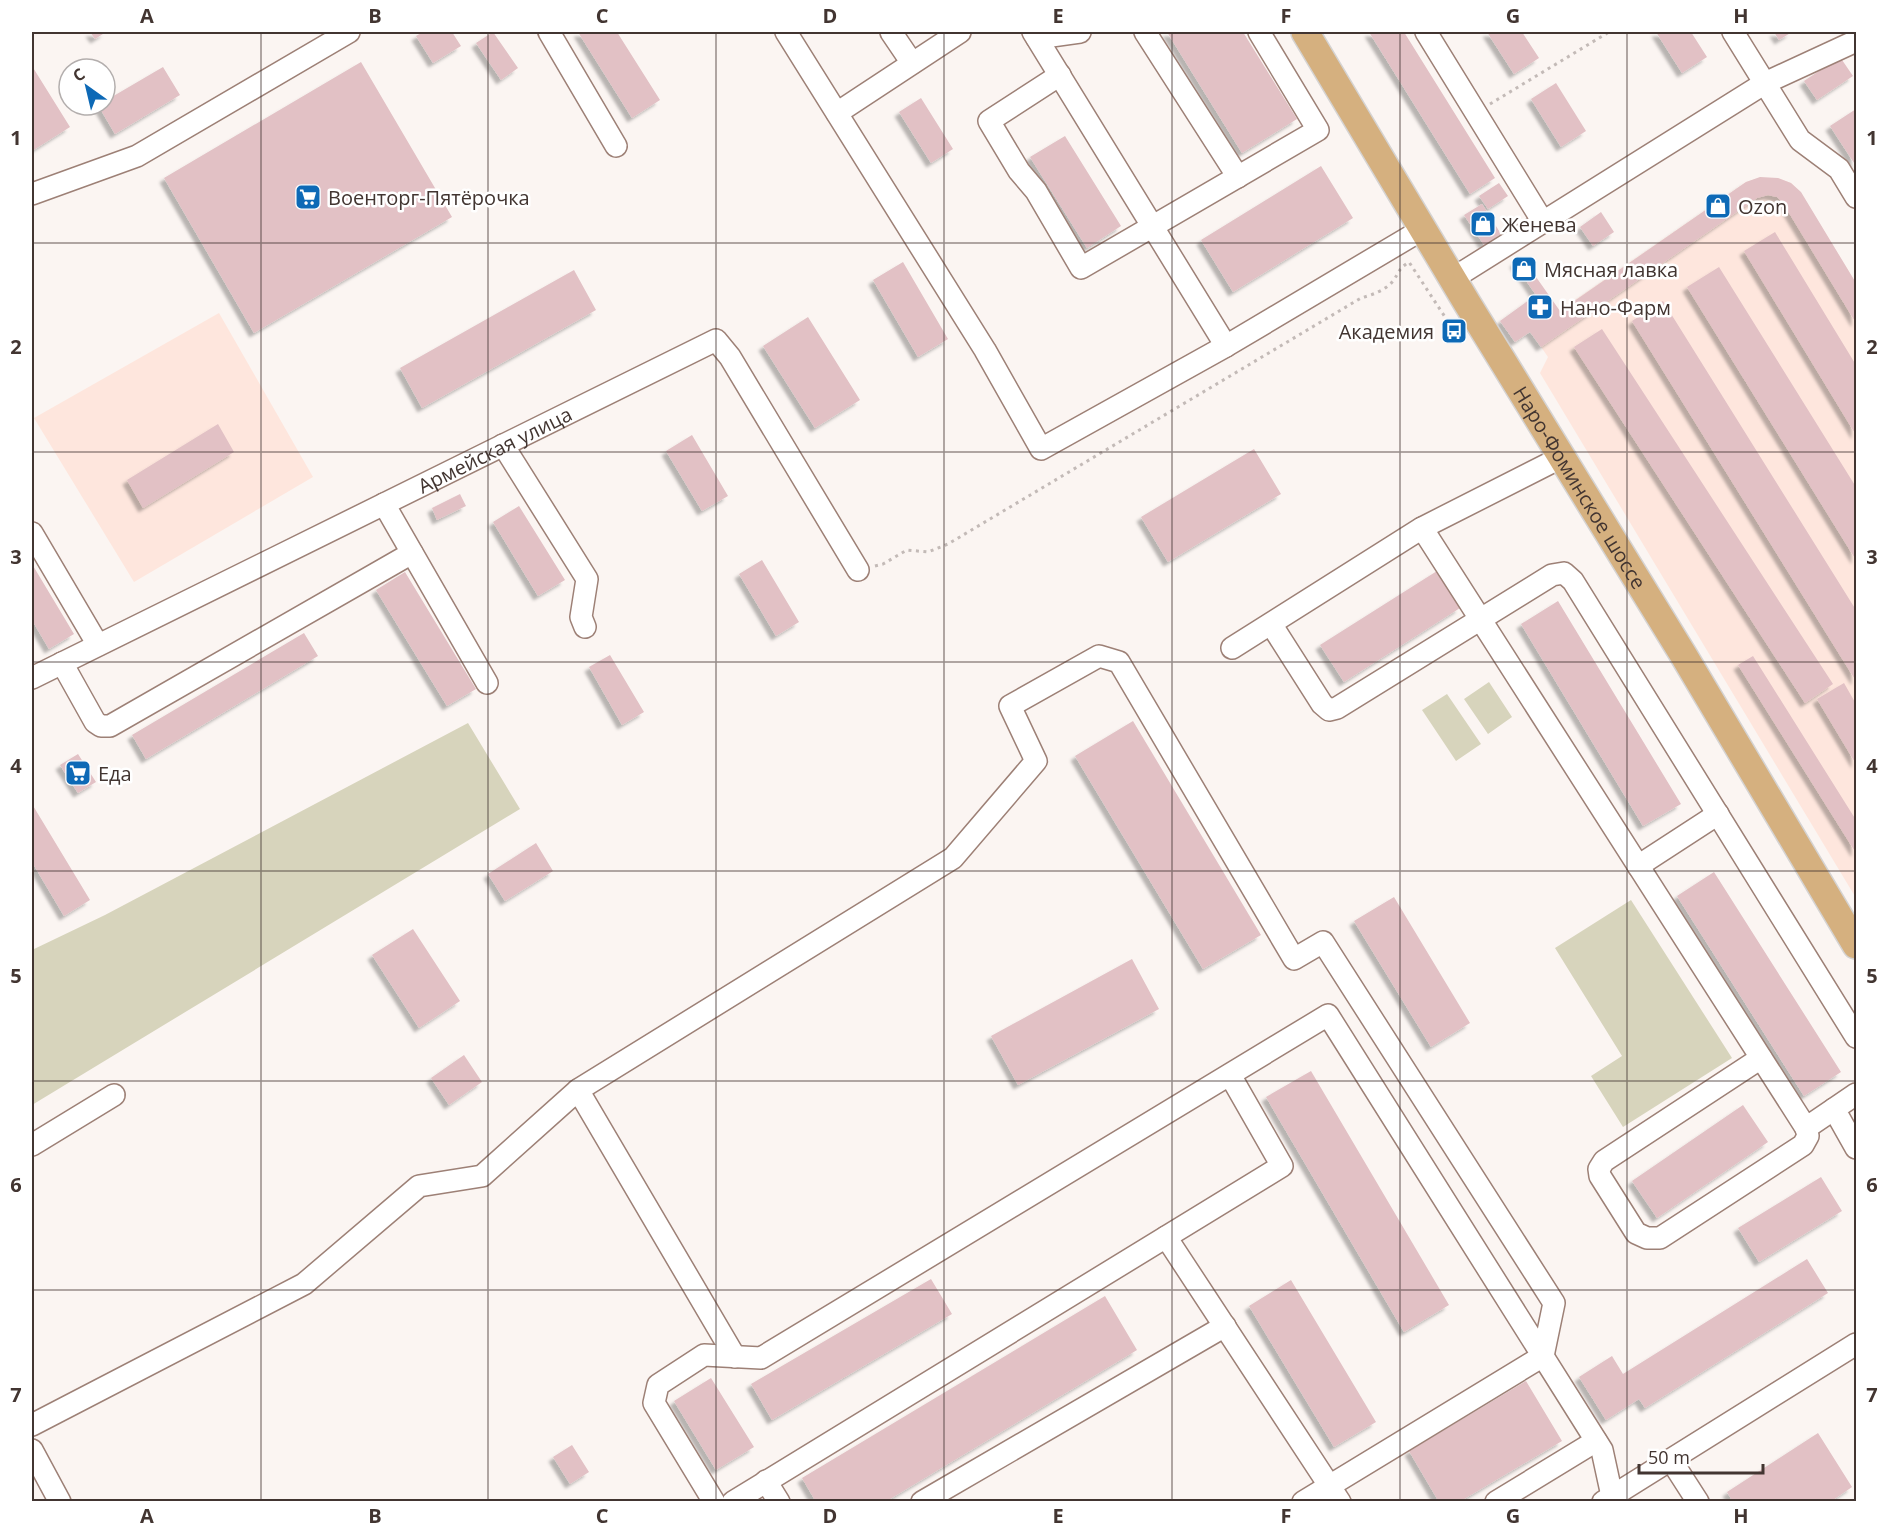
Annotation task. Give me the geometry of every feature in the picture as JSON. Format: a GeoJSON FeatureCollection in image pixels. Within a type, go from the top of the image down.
{"type":"FeatureCollection","features":[{"type":"Feature","properties":{"kind":"main road","name":"Наро-Фоминское шоссе"},"geometry":{"type":"LineString","coordinates":[[1305,32],[1452,279],[1684,656],[1857,945]]}},
{"type":"Feature","properties":{"kind":"street"},"geometry":{"type":"LineString","coordinates":[[32,194],[137,156],[349,32]]}},
{"type":"Feature","properties":{"kind":"street"},"geometry":{"type":"LineString","coordinates":[[549,32],[616,146]]}},
{"type":"Feature","properties":{"kind":"street"},"geometry":{"type":"LineString","coordinates":[[786,32],[985,350],[1041,449],[1226,346],[1423,229]]}},
{"type":"Feature","properties":{"kind":"street"},"geometry":{"type":"LineString","coordinates":[[891,32],[912,63]]}},
{"type":"Feature","properties":{"kind":"street"},"geometry":{"type":"LineString","coordinates":[[837,113],[960,32]]}},
{"type":"Feature","properties":{"kind":"street"},"geometry":{"type":"LineString","coordinates":[[1080,32],[1035,35],[1226,346]]}},
{"type":"Feature","properties":{"kind":"street"},"geometry":{"type":"LineString","coordinates":[[1145,32],[1238,177]]}},
{"type":"Feature","properties":{"kind":"street"},"geometry":{"type":"LineString","coordinates":[[1060,75],[989,121],[1019,171],[1036,191],[1081,268],[1318,130],[1259,32]]}},
{"type":"Feature","properties":{"kind":"street"},"geometry":{"type":"LineString","coordinates":[[1426,32],[1543,222]]}},
{"type":"Feature","properties":{"kind":"street"},"geometry":{"type":"LineString","coordinates":[[1733,32],[1800,140],[1839,169],[1857,196]]}},
{"type":"Feature","properties":{"kind":"street"},"geometry":{"type":"LineString","coordinates":[[1452,279],[1765,83],[1854,48]]}},
{"type":"Feature","properties":{"kind":"street","name":"Армейская улица"},"geometry":{"type":"LineString","coordinates":[[34,671],[62,663],[716,340],[730,357],[858,570]]}},
{"type":"Feature","properties":{"kind":"street"},"geometry":{"type":"LineString","coordinates":[[503,445],[587,579],[581,617],[585,627]]}},
{"type":"Feature","properties":{"kind":"street"},"geometry":{"type":"LineString","coordinates":[[1232,648],[1422,528],[1562,457]]}},
{"type":"Feature","properties":{"kind":"street"},"geometry":{"type":"LineString","coordinates":[[384,504],[487,683]]}},
{"type":"Feature","properties":{"kind":"street"},"geometry":{"type":"LineString","coordinates":[[1422,528],[1806,1128],[1808,1136],[1803,1145],[1660,1238],[1647,1238],[1636,1233],[1600,1176],[1599,1169],[1604,1161],[1761,1058]]}},
{"type":"Feature","properties":{"kind":"street"},"geometry":{"type":"LineString","coordinates":[[32,533],[98,645]]}},
{"type":"Feature","properties":{"kind":"street"},"geometry":{"type":"LineString","coordinates":[[62,663],[95,722],[101,726],[110,726],[412,553]]}},
{"type":"Feature","properties":{"kind":"street"},"geometry":{"type":"LineString","coordinates":[[1271,624],[1322,704],[1329,710],[1337,708],[1552,575],[1564,573],[1573,581],[1857,1037]]}},
{"type":"Feature","properties":{"kind":"street"},"geometry":{"type":"LineString","coordinates":[[32,1425],[304,1284],[419,1186],[482,1176],[578,1090],[953,858],[1036,761],[1010,706],[1099,656],[1119,662],[1294,959],[1323,942],[1554,1303],[1543,1356],[1335,1494],[1303,1502]]}},
{"type":"Feature","properties":{"kind":"street"},"geometry":{"type":"LineString","coordinates":[[1638,866],[1718,814]]}},
{"type":"Feature","properties":{"kind":"street"},"geometry":{"type":"LineString","coordinates":[[714,1502],[654,1403],[658,1385],[704,1355],[760,1358],[1328,1016],[1602,1450],[1608,1499],[1857,1344]]}},
{"type":"Feature","properties":{"kind":"street"},"geometry":{"type":"LineString","coordinates":[[733,1502],[1282,1166],[1230,1074]]}},
{"type":"Feature","properties":{"kind":"street"},"geometry":{"type":"LineString","coordinates":[[578,1090],[735,1357]]}},
{"type":"Feature","properties":{"kind":"street"},"geometry":{"type":"LineString","coordinates":[[1806,1128],[1857,1094]]}},
{"type":"Feature","properties":{"kind":"street"},"geometry":{"type":"LineString","coordinates":[[32,1145],[114,1095]]}},
{"type":"Feature","properties":{"kind":"street"},"geometry":{"type":"LineString","coordinates":[[1834,1109],[1857,1149]]}},
{"type":"Feature","properties":{"kind":"street"},"geometry":{"type":"LineString","coordinates":[[1166,1237],[1335,1494]]}},
{"type":"Feature","properties":{"kind":"street"},"geometry":{"type":"LineString","coordinates":[[922,1502],[1225,1326]]}},
{"type":"Feature","properties":{"kind":"street"},"geometry":{"type":"LineString","coordinates":[[1496,1502],[1596,1441]]}},
{"type":"Feature","properties":{"kind":"street"},"geometry":{"type":"LineString","coordinates":[[32,1450],[60,1502]]}},
{"type":"Feature","properties":{"kind":"street"},"geometry":{"type":"LineString","coordinates":[[1671,1460],[1698,1502]]}},
{"type":"Feature","properties":{"kind":"street"},"geometry":{"type":"LineString","coordinates":[[766,1481],[779,1502]]}},
{"type":"Feature","properties":{"kind":"path"},"geometry":{"type":"LineString","coordinates":[[1476,113],[1609,32]]}},
{"type":"Feature","properties":{"kind":"path"},"geometry":{"type":"LineString","coordinates":[[858,570],[883,564],[907,550],[928,552],[948,544],[1362,298],[1375,294],[1391,284],[1399,268],[1409,262],[1445,317]]}},
{"type":"Feature","properties":{"kind":"shaded area"},"geometry":{"type":"Polygon","coordinates":[[[1760,178],[1778,178],[1791,183],[1800,192],[1856,283],[1856,898],[1540,373],[1548,357],[1530,331],[1746,182],[1760,178]]]}},
{"type":"Feature","properties":{"kind":"shaded area"},"geometry":{"type":"Polygon","coordinates":[[[219,313],[313,477],[134,582],[34,418],[219,313]]]}},
{"type":"Feature","properties":{"kind":"shaded area"},"geometry":{"type":"Polygon","coordinates":[[[1489,682],[1512,717],[1488,734],[1464,699],[1489,682]]]}},
{"type":"Feature","properties":{"kind":"shaded area"},"geometry":{"type":"Polygon","coordinates":[[[1447,694],[1481,744],[1456,761],[1422,710],[1447,694]]]}},
{"type":"Feature","properties":{"kind":"shaded area"},"geometry":{"type":"Polygon","coordinates":[[[468,723],[520,809],[32,1105],[32,950],[105,915],[468,723]]]}},
{"type":"Feature","properties":{"kind":"shaded area"},"geometry":{"type":"Polygon","coordinates":[[[1631,900],[1732,1058],[1623,1127],[1591,1076],[1622,1056],[1555,948],[1631,900]]]}},
{"type":"Feature","properties":{"kind":"building"},"geometry":{"type":"Polygon","coordinates":[[[90,32],[106,32],[95,39],[90,32]]]}},
{"type":"Feature","properties":{"kind":"building"},"geometry":{"type":"Polygon","coordinates":[[[423,32],[452,32],[461,46],[433,63],[416,36],[423,32]]]}},
{"type":"Feature","properties":{"kind":"building"},"geometry":{"type":"Polygon","coordinates":[[[493,32],[518,68],[501,80],[476,43],[493,32]]]}},
{"type":"Feature","properties":{"kind":"building"},"geometry":{"type":"Polygon","coordinates":[[[578,32],[617,32],[660,100],[632,118],[578,32]]]}},
{"type":"Feature","properties":{"kind":"building"},"geometry":{"type":"Polygon","coordinates":[[[1167,32],[1243,32],[1297,119],[1242,153],[1167,32]]]}},
{"type":"Feature","properties":{"kind":"building"},"geometry":{"type":"Polygon","coordinates":[[[1369,32],[1404,32],[1495,178],[1470,194],[1369,32]]]}},
{"type":"Feature","properties":{"kind":"building"},"geometry":{"type":"Polygon","coordinates":[[[1487,32],[1522,32],[1539,58],[1514,74],[1487,32]]]}},
{"type":"Feature","properties":{"kind":"building"},"geometry":{"type":"Polygon","coordinates":[[[1656,32],[1691,32],[1707,57],[1682,73],[1656,32]]]}},
{"type":"Feature","properties":{"kind":"building"},"geometry":{"type":"Polygon","coordinates":[[[1774,32],[1792,32],[1779,40],[1774,32]]]}},
{"type":"Feature","properties":{"kind":"building"},"geometry":{"type":"Polygon","coordinates":[[[1840,57],[1853,76],[1817,100],[1804,81],[1840,57]]]}},
{"type":"Feature","properties":{"kind":"building","name":"Военторг-Пятёрочка"},"geometry":{"type":"Polygon","coordinates":[[[361,62],[452,217],[254,333],[164,178],[361,62]]]}},
{"type":"Feature","properties":{"kind":"building"},"geometry":{"type":"Polygon","coordinates":[[[32,66],[57,106],[57,117],[64,117],[70,127],[32,151],[32,66]]]}},
{"type":"Feature","properties":{"kind":"building"},"geometry":{"type":"Polygon","coordinates":[[[163,67],[180,95],[115,134],[105,117],[117,117],[117,94],[163,67]]]}},
{"type":"Feature","properties":{"kind":"building"},"geometry":{"type":"Polygon","coordinates":[[[1556,83],[1586,131],[1561,147],[1531,99],[1556,83]]]}},
{"type":"Feature","properties":{"kind":"building"},"geometry":{"type":"Polygon","coordinates":[[[921,98],[953,149],[931,163],[899,112],[921,98]]]}},
{"type":"Feature","properties":{"kind":"building"},"geometry":{"type":"Polygon","coordinates":[[[1856,109],[1856,166],[1830,126],[1856,109]]]}},
{"type":"Feature","properties":{"kind":"building"},"geometry":{"type":"Polygon","coordinates":[[[1065,136],[1121,226],[1087,248],[1030,157],[1065,136]]]}},
{"type":"Feature","properties":{"kind":"building"},"geometry":{"type":"Polygon","coordinates":[[[1321,166],[1353,218],[1233,292],[1201,240],[1321,166]]]}},
{"type":"Feature","properties":{"kind":"building"},"geometry":{"type":"Polygon","coordinates":[[[1760,177],[1778,178],[1791,183],[1801,192],[1856,283],[1856,323],[1783,203],[1777,197],[1768,195],[1757,198],[1541,347],[1530,332],[1515,342],[1500,321],[1536,295],[1514,263],[1522,257],[1560,311],[1746,182],[1760,177]]]}},
{"type":"Feature","properties":{"kind":"building"},"geometry":{"type":"Polygon","coordinates":[[[1499,183],[1508,196],[1488,209],[1479,196],[1499,183]]]}},
{"type":"Feature","properties":{"kind":"building","name":"Женева"},"geometry":{"type":"Polygon","coordinates":[[[1482,204],[1501,234],[1484,245],[1464,215],[1482,204]]]}},
{"type":"Feature","properties":{"kind":"building"},"geometry":{"type":"Polygon","coordinates":[[[1601,212],[1614,232],[1593,246],[1580,227],[1601,212]]]}},
{"type":"Feature","properties":{"kind":"building"},"geometry":{"type":"Polygon","coordinates":[[[1775,232],[1856,365],[1856,435],[1744,251],[1775,232]]]}},
{"type":"Feature","properties":{"kind":"building"},"geometry":{"type":"Polygon","coordinates":[[[903,262],[948,339],[918,357],[873,280],[903,262]]]}},
{"type":"Feature","properties":{"kind":"building"},"geometry":{"type":"Polygon","coordinates":[[[1719,267],[1856,487],[1856,560],[1687,287],[1719,267]]]}},
{"type":"Feature","properties":{"kind":"building"},"geometry":{"type":"Polygon","coordinates":[[[574,270],[596,310],[422,408],[400,368],[574,270]]]}},
{"type":"Feature","properties":{"kind":"building"},"geometry":{"type":"Polygon","coordinates":[[[1663,301],[1856,610],[1856,681],[1632,321],[1663,301]]]}},
{"type":"Feature","properties":{"kind":"building"},"geometry":{"type":"Polygon","coordinates":[[[808,317],[860,400],[815,428],[763,346],[808,317]]]}},
{"type":"Feature","properties":{"kind":"building"},"geometry":{"type":"Polygon","coordinates":[[[1602,329],[1833,684],[1805,703],[1574,347],[1602,329]]]}},
{"type":"Feature","properties":{"kind":"building"},"geometry":{"type":"Polygon","coordinates":[[[218,424],[234,452],[143,508],[127,480],[218,424]]]}},
{"type":"Feature","properties":{"kind":"building"},"geometry":{"type":"Polygon","coordinates":[[[692,435],[728,496],[702,511],[666,451],[692,435]]]}},
{"type":"Feature","properties":{"kind":"building"},"geometry":{"type":"Polygon","coordinates":[[[1254,449],[1281,494],[1168,562],[1141,517],[1254,449]]]}},
{"type":"Feature","properties":{"kind":"building"},"geometry":{"type":"Polygon","coordinates":[[[460,494],[466,506],[437,520],[432,508],[460,494]]]}},
{"type":"Feature","properties":{"kind":"building"},"geometry":{"type":"Polygon","coordinates":[[[519,506],[565,580],[538,596],[493,522],[519,506]]]}},
{"type":"Feature","properties":{"kind":"building"},"geometry":{"type":"Polygon","coordinates":[[[762,560],[799,622],[776,636],[739,574],[762,560]]]}},
{"type":"Feature","properties":{"kind":"building"},"geometry":{"type":"Polygon","coordinates":[[[32,564],[74,634],[49,649],[32,620],[32,564]]]}},
{"type":"Feature","properties":{"kind":"building"},"geometry":{"type":"Polygon","coordinates":[[[1437,571],[1460,608],[1344,682],[1320,645],[1437,571]]]}},
{"type":"Feature","properties":{"kind":"building"},"geometry":{"type":"Polygon","coordinates":[[[405,572],[476,689],[447,706],[376,590],[405,572]]]}},
{"type":"Feature","properties":{"kind":"building"},"geometry":{"type":"Polygon","coordinates":[[[1558,601],[1681,804],[1643,826],[1521,624],[1558,601]]]}},
{"type":"Feature","properties":{"kind":"building"},"geometry":{"type":"Polygon","coordinates":[[[304,633],[318,656],[146,759],[132,735],[304,633]]]}},
{"type":"Feature","properties":{"kind":"building"},"geometry":{"type":"Polygon","coordinates":[[[610,655],[644,712],[622,725],[589,667],[610,655]]]}},
{"type":"Feature","properties":{"kind":"building"},"geometry":{"type":"Polygon","coordinates":[[[1753,656],[1856,820],[1856,853],[1738,665],[1753,656]]]}},
{"type":"Feature","properties":{"kind":"building"},"geometry":{"type":"Polygon","coordinates":[[[1844,683],[1856,704],[1856,764],[1817,699],[1844,683]]]}},
{"type":"Feature","properties":{"kind":"building"},"geometry":{"type":"Polygon","coordinates":[[[1133,721],[1261,935],[1203,969],[1075,756],[1133,721]]]}},
{"type":"Feature","properties":{"kind":"building","name":"Еда"},"geometry":{"type":"Polygon","coordinates":[[[78,754],[96,782],[78,793],[60,765],[78,754]]]}},
{"type":"Feature","properties":{"kind":"building"},"geometry":{"type":"Polygon","coordinates":[[[32,804],[90,900],[64,916],[32,862],[32,804]]]}},
{"type":"Feature","properties":{"kind":"building"},"geometry":{"type":"Polygon","coordinates":[[[536,843],[553,871],[505,901],[488,874],[536,843]]]}},
{"type":"Feature","properties":{"kind":"building"},"geometry":{"type":"Polygon","coordinates":[[[1714,872],[1841,1072],[1804,1096],[1677,896],[1714,872]]]}},
{"type":"Feature","properties":{"kind":"building"},"geometry":{"type":"Polygon","coordinates":[[[1394,897],[1470,1023],[1431,1047],[1354,921],[1394,897]]]}},
{"type":"Feature","properties":{"kind":"building"},"geometry":{"type":"Polygon","coordinates":[[[413,929],[460,1001],[419,1028],[372,955],[413,929]]]}},
{"type":"Feature","properties":{"kind":"building"},"geometry":{"type":"Polygon","coordinates":[[[1132,959],[1159,1009],[1018,1085],[991,1036],[1132,959]]]}},
{"type":"Feature","properties":{"kind":"building"},"geometry":{"type":"Polygon","coordinates":[[[464,1055],[482,1082],[449,1105],[431,1078],[464,1055]]]}},
{"type":"Feature","properties":{"kind":"building"},"geometry":{"type":"Polygon","coordinates":[[[1311,1071],[1449,1305],[1404,1332],[1266,1097],[1311,1071]]]}},
{"type":"Feature","properties":{"kind":"building"},"geometry":{"type":"Polygon","coordinates":[[[1743,1105],[1768,1142],[1657,1218],[1632,1181],[1743,1105]]]}},
{"type":"Feature","properties":{"kind":"building"},"geometry":{"type":"Polygon","coordinates":[[[1821,1177],[1842,1211],[1759,1262],[1738,1228],[1821,1177]]]}},
{"type":"Feature","properties":{"kind":"building"},"geometry":{"type":"Polygon","coordinates":[[[1807,1259],[1828,1293],[1645,1408],[1639,1399],[1606,1420],[1579,1377],[1612,1356],[1623,1374],[1807,1259]]]}},
{"type":"Feature","properties":{"kind":"building"},"geometry":{"type":"Polygon","coordinates":[[[931,1279],[952,1314],[772,1420],[751,1384],[931,1279]]]}},
{"type":"Feature","properties":{"kind":"building"},"geometry":{"type":"Polygon","coordinates":[[[1291,1280],[1376,1422],[1334,1447],[1249,1306],[1291,1280]]]}},
{"type":"Feature","properties":{"kind":"building"},"geometry":{"type":"Polygon","coordinates":[[[1105,1296],[1137,1350],[885,1502],[816,1502],[802,1478],[1105,1296]]]}},
{"type":"Feature","properties":{"kind":"building"},"geometry":{"type":"Polygon","coordinates":[[[711,1378],[754,1447],[716,1470],[674,1401],[711,1378]]]}},
{"type":"Feature","properties":{"kind":"building"},"geometry":{"type":"Polygon","coordinates":[[[1526,1381],[1562,1441],[1459,1502],[1439,1502],[1409,1451],[1526,1381]]]}},
{"type":"Feature","properties":{"kind":"building"},"geometry":{"type":"Polygon","coordinates":[[[1818,1433],[1852,1487],[1830,1502],[1733,1502],[1727,1492],[1818,1433]]]}},
{"type":"Feature","properties":{"kind":"building"},"geometry":{"type":"Polygon","coordinates":[[[572,1445],[589,1472],[570,1484],[553,1457],[572,1445]]]}},
{"type":"Feature","properties":{"kind":"place","name":"Военторг-Пятёрочка"},"geometry":{"type":"Point","coordinates":[308,197]}},
{"type":"Feature","properties":{"kind":"place","name":"Ozon"},"geometry":{"type":"Point","coordinates":[1718,206]}},
{"type":"Feature","properties":{"kind":"place","name":"Женева"},"geometry":{"type":"Point","coordinates":[1483,224]}},
{"type":"Feature","properties":{"kind":"place","name":"Мясная лавка"},"geometry":{"type":"Point","coordinates":[1524,269]}},
{"type":"Feature","properties":{"kind":"place","name":"Нано-Фарм"},"geometry":{"type":"Point","coordinates":[1540,307]}},
{"type":"Feature","properties":{"kind":"place","name":"Академия"},"geometry":{"type":"Point","coordinates":[1454,331]}},
{"type":"Feature","properties":{"kind":"place","name":"Еда"},"geometry":{"type":"Point","coordinates":[78,773]}}]}
